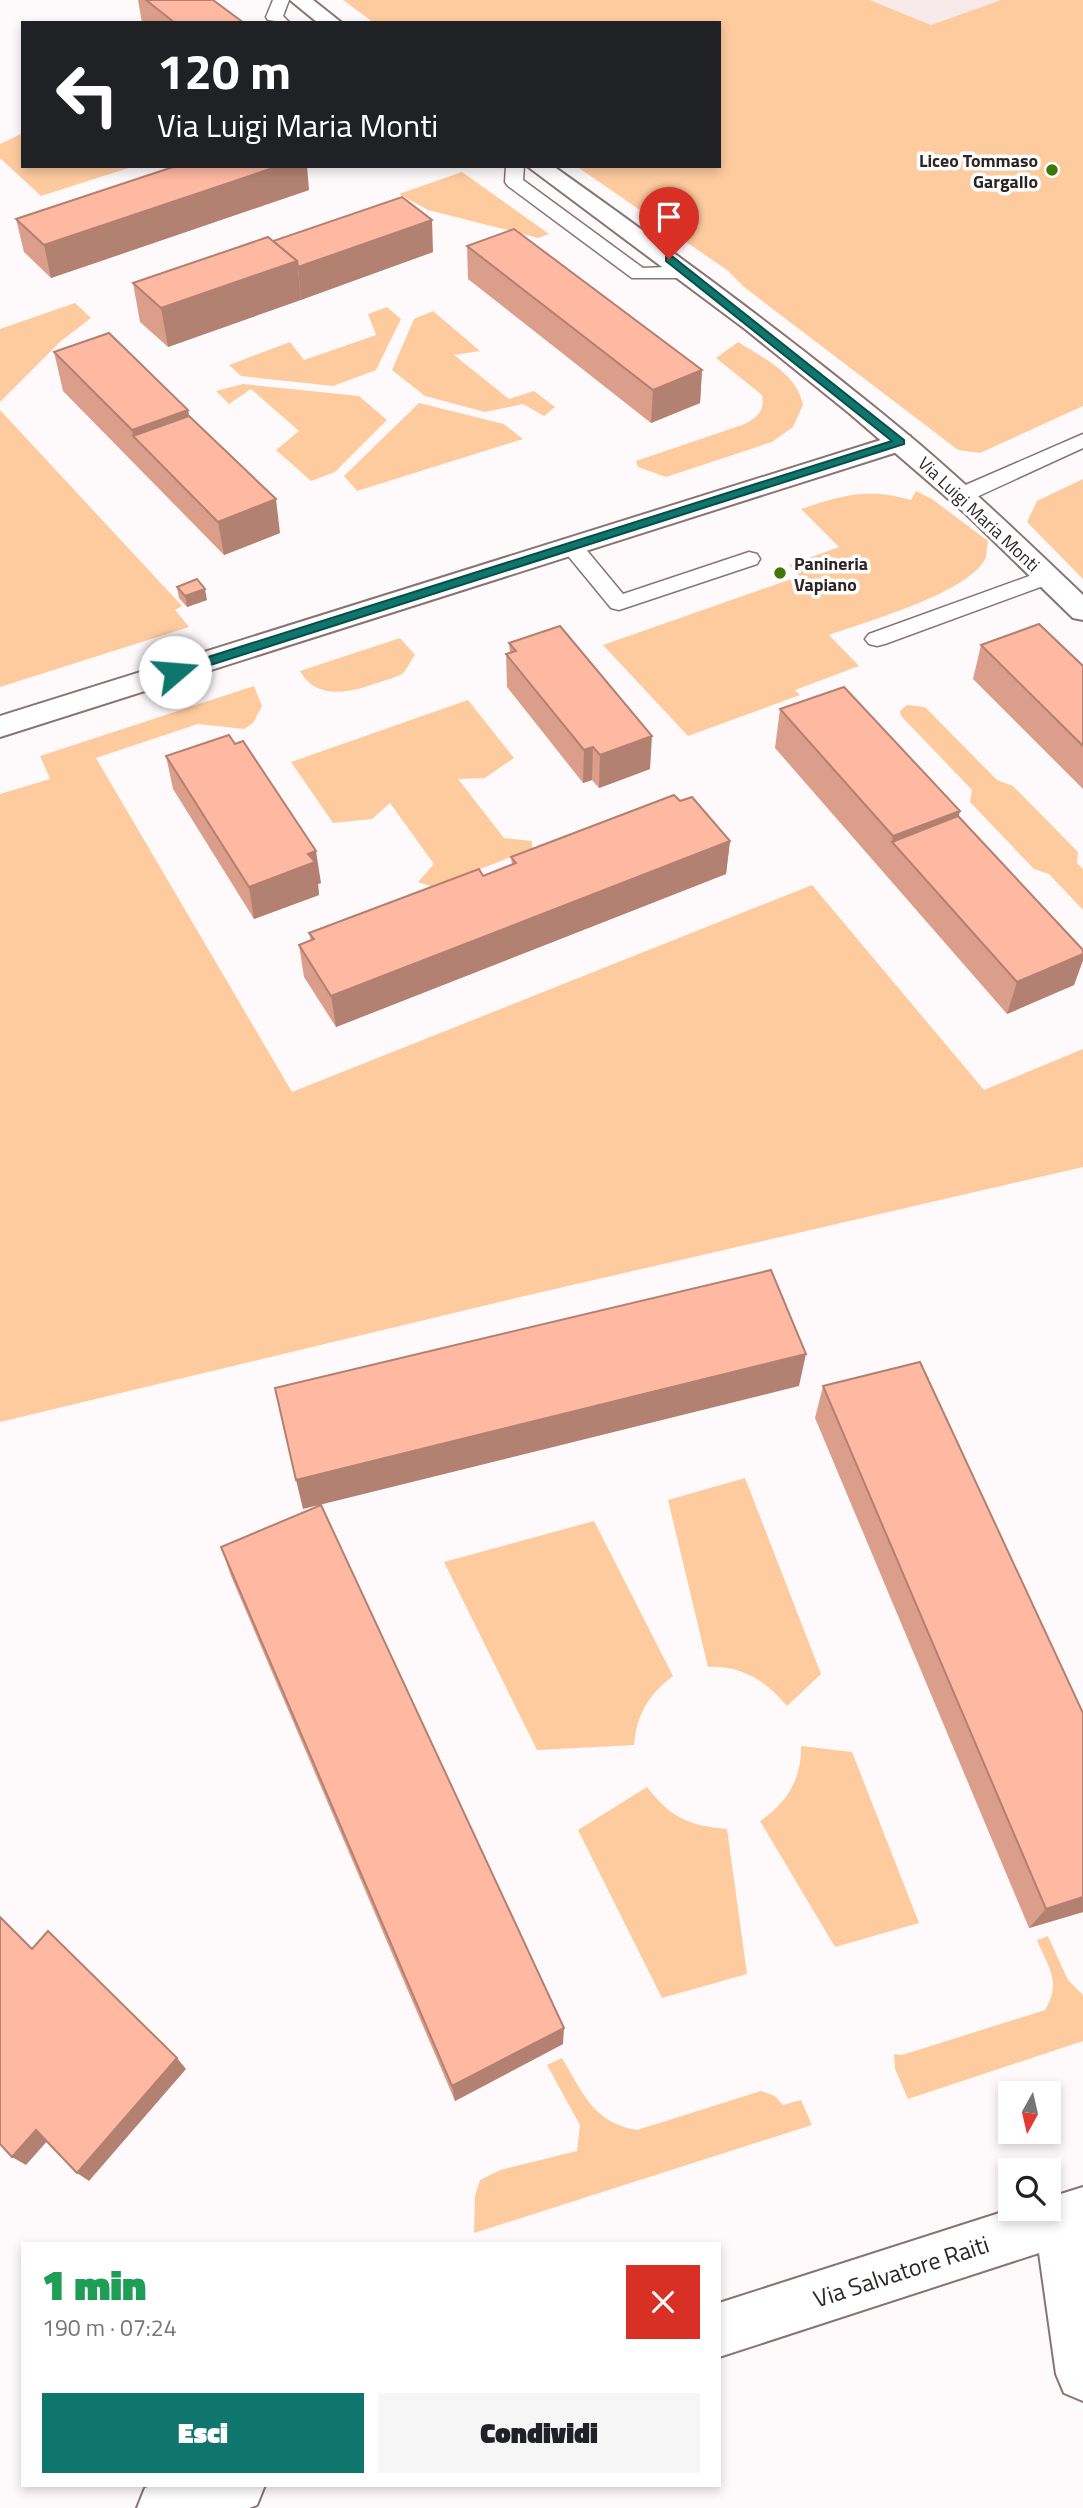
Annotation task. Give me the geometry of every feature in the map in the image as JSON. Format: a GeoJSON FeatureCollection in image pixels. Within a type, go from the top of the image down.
{"type":"FeatureCollection","features":[{"type":"Feature","properties":{"kind":"street"},"geometry":{"type":"LineString","coordinates":[[300,0],[329,21]]}},
{"type":"Feature","properties":{"kind":"street","name":"Via Luigi Maria Monti"},"geometry":{"type":"LineString","coordinates":[[541,168],[688,272],[900,442],[962,495],[1083,611]]}},
{"type":"Feature","properties":{"kind":"street"},"geometry":{"type":"LineString","coordinates":[[0,727],[900,442]]}},
{"type":"Feature","properties":{"kind":"street"},"geometry":{"type":"LineString","coordinates":[[1072,2217],[1083,2374]]}},
{"type":"Feature","properties":{"kind":"street","name":"Via Salvatore Raiti"},"geometry":{"type":"LineString","coordinates":[[721,2329],[1072,2217]]}},
{"type":"Feature","properties":{"kind":"street"},"geometry":{"type":"LineString","coordinates":[[165,2508],[231,2487]]}},
{"type":"Feature","properties":{"kind":"lane"},"geometry":{"type":"LineString","coordinates":[[279,21],[274,17],[281,0]]}},
{"type":"Feature","properties":{"kind":"lane"},"geometry":{"type":"LineString","coordinates":[[515,168],[513,182],[639,274],[688,272]]}},
{"type":"Feature","properties":{"kind":"lane"},"geometry":{"type":"LineString","coordinates":[[962,495],[1083,440]]}},
{"type":"Feature","properties":{"kind":"lane"},"geometry":{"type":"LineString","coordinates":[[571,546],[619,603],[749,559]]}},
{"type":"Feature","properties":{"kind":"lane"},"geometry":{"type":"LineString","coordinates":[[877,639],[1046,577]]}},
{"type":"Feature","properties":{"kind":"shaded area"},"geometry":{"type":"Polygon","coordinates":[[[343,0],[870,0],[931,25],[1001,0],[1083,0],[1083,406],[980,453],[958,450],[744,287],[727,270],[579,168],[721,168],[721,21],[371,21],[343,0]]]}},
{"type":"Feature","properties":{"kind":"shaded area"},"geometry":{"type":"Polygon","coordinates":[[[870,0],[1083,0],[931,25],[870,0]]]}},
{"type":"Feature","properties":{"kind":"shaded area"},"geometry":{"type":"Polygon","coordinates":[[[21,134],[21,168],[129,168],[41,196],[0,158],[0,144],[21,134]]]}},
{"type":"Feature","properties":{"kind":"shaded area"},"geometry":{"type":"Polygon","coordinates":[[[462,172],[549,234],[538,238],[428,210],[399,194],[462,172]]]}},
{"type":"Feature","properties":{"kind":"shaded area"},"geometry":{"type":"Polygon","coordinates":[[[75,303],[91,318],[61,341],[0,402],[0,329],[75,303]]]}},
{"type":"Feature","properties":{"kind":"shaded area"},"geometry":{"type":"Polygon","coordinates":[[[387,307],[401,319],[376,370],[333,386],[241,376],[229,365],[290,342],[304,360],[376,335],[368,314],[387,307]]]}},
{"type":"Feature","properties":{"kind":"shaded area"},"geometry":{"type":"Polygon","coordinates":[[[433,311],[480,351],[454,355],[509,399],[534,391],[555,407],[544,416],[523,404],[485,412],[425,396],[392,370],[414,319],[433,311]]]}},
{"type":"Feature","properties":{"kind":"shaded area"},"geometry":{"type":"Polygon","coordinates":[[[738,342],[778,368],[794,384],[803,405],[793,427],[772,442],[666,477],[638,467],[636,461],[745,424],[760,412],[762,395],[716,358],[738,342]]]}},
{"type":"Feature","properties":{"kind":"shaded area"},"geometry":{"type":"Polygon","coordinates":[[[243,384],[359,396],[387,420],[335,472],[311,481],[276,450],[299,431],[251,389],[229,404],[216,391],[243,384]]]}},
{"type":"Feature","properties":{"kind":"shaded area"},"geometry":{"type":"Polygon","coordinates":[[[419,403],[504,424],[523,439],[357,491],[344,476],[419,403]]]}},
{"type":"Feature","properties":{"kind":"shaded area"},"geometry":{"type":"Polygon","coordinates":[[[0,410],[182,606],[175,610],[189,627],[0,687],[0,410]]]}},
{"type":"Feature","properties":{"kind":"shaded area"},"geometry":{"type":"Polygon","coordinates":[[[1083,479],[1083,579],[1027,522],[1037,501],[1083,479]]]}},
{"type":"Feature","properties":{"kind":"shaded area"},"geometry":{"type":"Polygon","coordinates":[[[916,491],[932,499],[988,541],[986,557],[977,570],[940,594],[829,635],[859,666],[795,690],[800,695],[688,736],[603,645],[800,576],[789,565],[839,547],[801,509],[855,495],[881,494],[911,500],[916,491]]]}},
{"type":"Feature","properties":{"kind":"shaded area"},"geometry":{"type":"Polygon","coordinates":[[[400,638],[415,655],[403,673],[393,678],[338,692],[317,687],[300,671],[400,638]]]}},
{"type":"Feature","properties":{"kind":"shaded area"},"geometry":{"type":"Polygon","coordinates":[[[254,686],[262,706],[253,723],[244,729],[198,724],[96,758],[292,1092],[812,885],[984,1090],[1083,1049],[1083,1167],[516,1298],[0,1422],[0,794],[50,779],[40,756],[254,686]]]}},
{"type":"Feature","properties":{"kind":"shaded area"},"geometry":{"type":"Polygon","coordinates":[[[468,700],[514,758],[485,778],[458,779],[504,838],[532,841],[532,849],[433,887],[418,882],[434,864],[390,803],[372,819],[333,823],[291,762],[468,700]]]}},
{"type":"Feature","properties":{"kind":"shaded area"},"geometry":{"type":"Polygon","coordinates":[[[907,705],[925,707],[997,780],[1013,786],[1078,852],[1077,863],[1083,869],[1083,910],[1049,874],[1034,869],[970,802],[972,790],[901,716],[900,711],[907,705]]]}},
{"type":"Feature","properties":{"kind":"shaded area"},"geometry":{"type":"Polygon","coordinates":[[[745,1478],[821,1674],[787,1706],[771,1689],[752,1676],[731,1669],[708,1667],[668,1500],[745,1478]]]}},
{"type":"Feature","properties":{"kind":"shaded area"},"geometry":{"type":"Polygon","coordinates":[[[594,1521],[673,1676],[657,1690],[645,1706],[634,1745],[537,1750],[444,1562],[594,1521]]]}},
{"type":"Feature","properties":{"kind":"shaded area"},"geometry":{"type":"Polygon","coordinates":[[[801,1746],[852,1752],[919,1923],[835,1947],[760,1821],[778,1806],[791,1789],[799,1769],[801,1746]]]}},
{"type":"Feature","properties":{"kind":"shaded area"},"geometry":{"type":"Polygon","coordinates":[[[647,1787],[664,1806],[681,1818],[727,1829],[747,1974],[662,1998],[578,1830],[647,1787]]]}},
{"type":"Feature","properties":{"kind":"shaded area"},"geometry":{"type":"Polygon","coordinates":[[[1048,1936],[1068,1980],[1083,1995],[1083,2041],[908,2099],[895,2069],[894,2054],[902,2055],[1045,2010],[1053,1983],[1037,1940],[1048,1936]]]}},
{"type":"Feature","properties":{"kind":"shaded area"},"geometry":{"type":"Polygon","coordinates":[[[562,2058],[591,2104],[610,2121],[622,2126],[637,2130],[761,2091],[775,2096],[783,2105],[801,2100],[812,2125],[474,2233],[475,2196],[480,2180],[500,2170],[577,2151],[580,2125],[547,2065],[562,2058]]]}},
{"type":"Feature","properties":{"kind":"building"},"geometry":{"type":"Polygon","coordinates":[[[146,0],[213,0],[241,21],[172,21],[146,0]]]}},
{"type":"Feature","properties":{"kind":"building"},"geometry":{"type":"Polygon","coordinates":[[[170,168],[273,168],[44,245],[16,219],[170,168]]]}},
{"type":"Feature","properties":{"kind":"building"},"geometry":{"type":"Polygon","coordinates":[[[402,197],[432,220],[298,267],[297,261],[273,241],[402,197]]]}},
{"type":"Feature","properties":{"kind":"building"},"geometry":{"type":"Polygon","coordinates":[[[514,229],[702,370],[653,390],[467,246],[514,229]]]}},
{"type":"Feature","properties":{"kind":"building"},"geometry":{"type":"Polygon","coordinates":[[[268,237],[297,261],[161,308],[133,283],[268,237]]]}},
{"type":"Feature","properties":{"kind":"building"},"geometry":{"type":"Polygon","coordinates":[[[109,333],[188,410],[132,430],[54,352],[109,333]]]}},
{"type":"Feature","properties":{"kind":"building"},"geometry":{"type":"Polygon","coordinates":[[[189,416],[276,499],[218,522],[133,436],[189,416]]]}},
{"type":"Feature","properties":{"kind":"building"},"geometry":{"type":"Polygon","coordinates":[[[197,579],[205,589],[185,596],[177,587],[197,579]]]}},
{"type":"Feature","properties":{"kind":"building"},"geometry":{"type":"Polygon","coordinates":[[[1039,624],[1083,666],[1083,746],[981,645],[1039,624]]]}},
{"type":"Feature","properties":{"kind":"building"},"geometry":{"type":"Polygon","coordinates":[[[560,626],[652,736],[600,755],[593,747],[584,750],[506,654],[516,651],[509,643],[560,626]]]}},
{"type":"Feature","properties":{"kind":"building"},"geometry":{"type":"Polygon","coordinates":[[[844,687],[960,811],[893,836],[780,709],[844,687]]]}},
{"type":"Feature","properties":{"kind":"building"},"geometry":{"type":"Polygon","coordinates":[[[229,735],[235,744],[243,741],[316,851],[308,854],[315,862],[249,887],[166,756],[229,735]]]}},
{"type":"Feature","properties":{"kind":"building"},"geometry":{"type":"Polygon","coordinates":[[[674,795],[680,801],[692,797],[730,841],[331,996],[299,945],[314,939],[309,933],[479,869],[483,876],[516,863],[511,857],[674,795]]]}},
{"type":"Feature","properties":{"kind":"building"},"geometry":{"type":"Polygon","coordinates":[[[958,816],[1083,950],[1083,954],[1017,982],[892,842],[958,816]]]}},
{"type":"Feature","properties":{"kind":"building"},"geometry":{"type":"Polygon","coordinates":[[[771,1270],[806,1354],[296,1480],[275,1388],[771,1270]]]}},
{"type":"Feature","properties":{"kind":"building"},"geometry":{"type":"Polygon","coordinates":[[[920,1362],[1083,1713],[1083,1897],[1046,1909],[823,1386],[920,1362]]]}},
{"type":"Feature","properties":{"kind":"building"},"geometry":{"type":"Polygon","coordinates":[[[321,1505],[564,2028],[452,2086],[221,1547],[321,1505]]]}},
{"type":"Feature","properties":{"kind":"building"},"geometry":{"type":"Polygon","coordinates":[[[0,1917],[32,1949],[48,1931],[177,2058],[77,2173],[36,2130],[12,2157],[0,2144],[0,1917]]]}},
{"type":"Feature","properties":{"kind":"place","name":"Liceo Tommaso Gargallo"},"geometry":{"type":"Point","coordinates":[1052,170]}},
{"type":"Feature","properties":{"kind":"place","name":"Panineria Vapiano"},"geometry":{"type":"Point","coordinates":[780,573]}},
{"type":"Feature","properties":{"kind":"route"},"geometry":{"type":"LineString","coordinates":[[175,672],[900,442],[669,259]]}}]}
